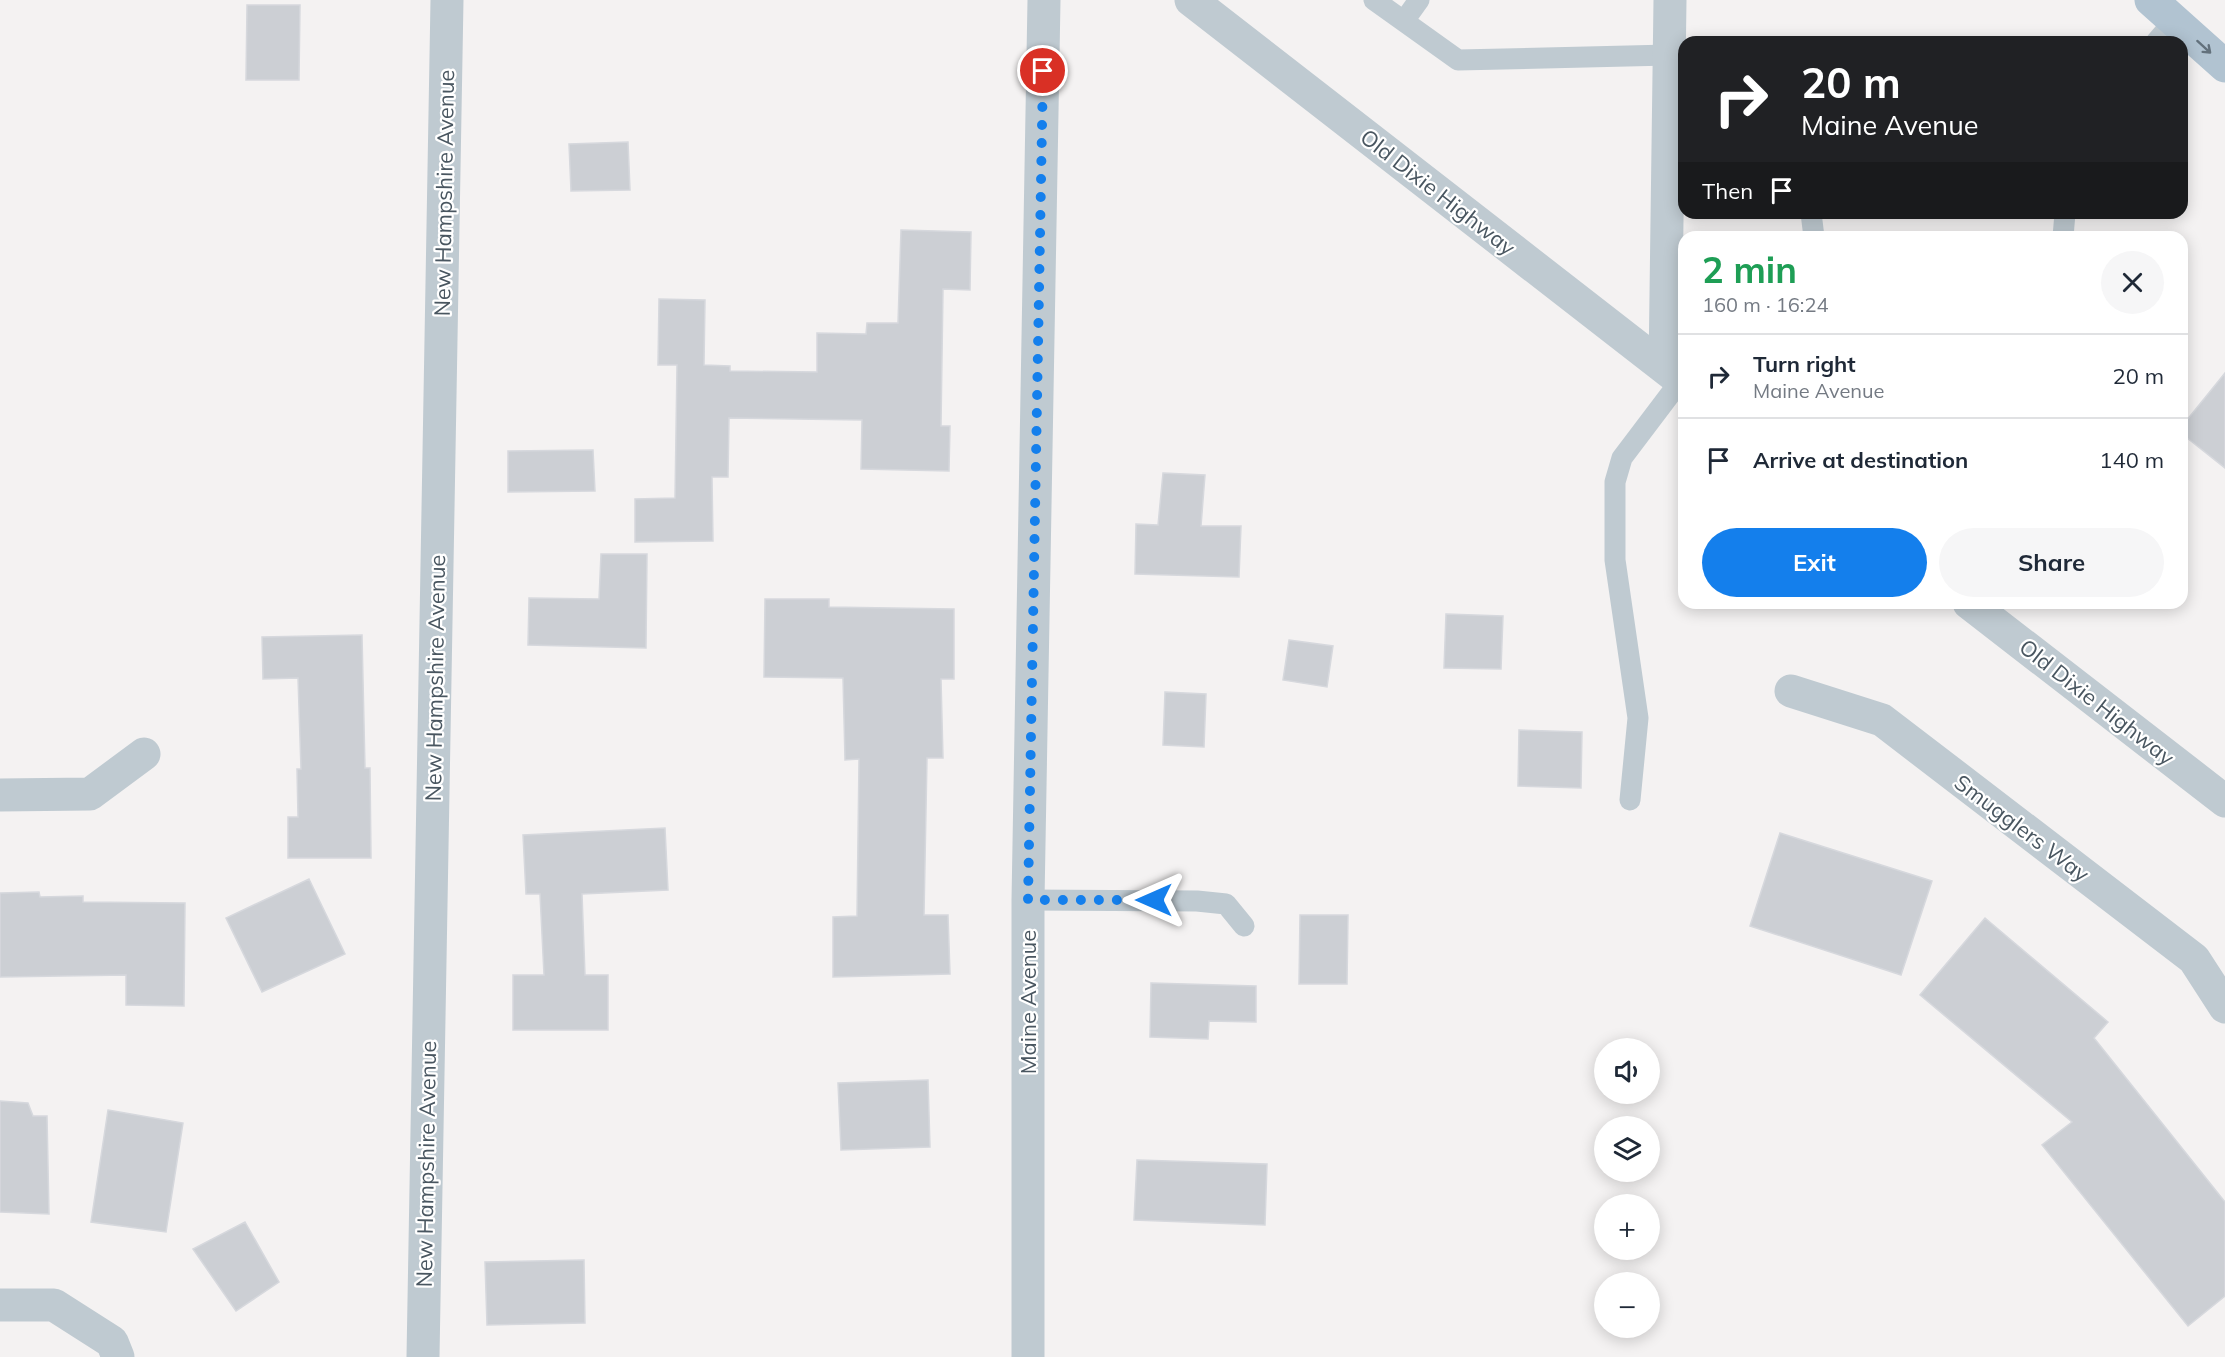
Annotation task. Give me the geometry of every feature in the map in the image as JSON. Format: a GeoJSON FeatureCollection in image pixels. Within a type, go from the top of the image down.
{"type":"FeatureCollection","features":[{"type":"Feature","properties":{"kind":"main road"},"geometry":{"type":"LineString","coordinates":[[2160,21],[2182,36]]}},
{"type":"Feature","properties":{"kind":"main road"},"geometry":{"type":"LineString","coordinates":[[2188,40],[2225,66]]}},
{"type":"Feature","properties":{"kind":"street","name":"New Hampshire Avenue"},"geometry":{"type":"LineString","coordinates":[[423,1357],[447,0]]}},
{"type":"Feature","properties":{"kind":"street","name":"Maine Avenue"},"geometry":{"type":"LineString","coordinates":[[1028,1357],[1028,900],[1044,0]]}},
{"type":"Feature","properties":{"kind":"street","name":"Old Dixie Highway"},"geometry":{"type":"LineString","coordinates":[[1191,0],[1677,377]]}},
{"type":"Feature","properties":{"kind":"street"},"geometry":{"type":"LineString","coordinates":[[1670,0],[1669,55],[1677,377]]}},
{"type":"Feature","properties":{"kind":"street","name":"Old Dixie Highway"},"geometry":{"type":"LineString","coordinates":[[1976,609],[2225,801]]}},
{"type":"Feature","properties":{"kind":"street","name":"Smugglers Way"},"geometry":{"type":"LineString","coordinates":[[1791,691],[1882,720],[2194,959],[2225,1007]]}},
{"type":"Feature","properties":{"kind":"street"},"geometry":{"type":"LineString","coordinates":[[0,795],[90,794],[144,754]]}},
{"type":"Feature","properties":{"kind":"street"},"geometry":{"type":"LineString","coordinates":[[0,1305],[54,1305],[112,1342],[118,1357]]}},
{"type":"Feature","properties":{"kind":"lane"},"geometry":{"type":"LineString","coordinates":[[1374,0],[1458,60],[1669,55]]}},
{"type":"Feature","properties":{"kind":"lane"},"geometry":{"type":"LineString","coordinates":[[1404,21],[1419,0]]}},
{"type":"Feature","properties":{"kind":"lane"},"geometry":{"type":"LineString","coordinates":[[1630,800],[1638,718],[1615,560],[1616,482],[1622,458],[1677,377]]}},
{"type":"Feature","properties":{"kind":"lane"},"geometry":{"type":"LineString","coordinates":[[1028,900],[1197,901],[1226,904],[1244,926]]}},
{"type":"Feature","properties":{"kind":"building"},"geometry":{"type":"Polygon","coordinates":[[[247,5],[300,5],[299,80],[246,80],[247,5]]]}},
{"type":"Feature","properties":{"kind":"building"},"geometry":{"type":"Polygon","coordinates":[[[628,142],[630,190],[571,191],[569,144],[628,142]]]}},
{"type":"Feature","properties":{"kind":"building"},"geometry":{"type":"Polygon","coordinates":[[[901,230],[971,232],[970,290],[943,289],[941,426],[950,426],[949,471],[861,469],[862,420],[729,418],[728,477],[712,477],[713,541],[635,542],[635,499],[675,498],[677,365],[658,365],[659,299],[705,300],[704,365],[730,366],[730,371],[817,372],[817,333],[866,334],[867,323],[898,323],[901,230]]]}},
{"type":"Feature","properties":{"kind":"building"},"geometry":{"type":"Polygon","coordinates":[[[2225,373],[2225,468],[2188,439],[2188,419],[2225,373]]]}},
{"type":"Feature","properties":{"kind":"building"},"geometry":{"type":"Polygon","coordinates":[[[593,450],[595,491],[508,492],[508,451],[593,450]]]}},
{"type":"Feature","properties":{"kind":"building"},"geometry":{"type":"Polygon","coordinates":[[[1163,473],[1205,475],[1201,526],[1241,526],[1239,577],[1135,574],[1136,524],[1158,525],[1163,473]]]}},
{"type":"Feature","properties":{"kind":"building"},"geometry":{"type":"Polygon","coordinates":[[[601,554],[647,554],[646,648],[528,645],[529,598],[599,599],[601,554]]]}},
{"type":"Feature","properties":{"kind":"building"},"geometry":{"type":"Polygon","coordinates":[[[765,599],[829,599],[829,607],[954,609],[954,679],[941,679],[943,758],[927,758],[924,915],[948,915],[950,974],[833,977],[833,917],[857,916],[859,759],[845,760],[843,678],[764,677],[765,599]]]}},
{"type":"Feature","properties":{"kind":"building"},"geometry":{"type":"Polygon","coordinates":[[[1446,614],[1503,616],[1501,669],[1444,668],[1446,614]]]}},
{"type":"Feature","properties":{"kind":"building"},"geometry":{"type":"Polygon","coordinates":[[[362,635],[365,768],[370,768],[371,858],[288,858],[288,817],[298,817],[297,769],[301,769],[298,678],[263,679],[262,637],[362,635]]]}},
{"type":"Feature","properties":{"kind":"building"},"geometry":{"type":"Polygon","coordinates":[[[1289,640],[1333,646],[1327,687],[1283,680],[1289,640]]]}},
{"type":"Feature","properties":{"kind":"building"},"geometry":{"type":"Polygon","coordinates":[[[1165,692],[1206,694],[1204,747],[1163,745],[1165,692]]]}},
{"type":"Feature","properties":{"kind":"building"},"geometry":{"type":"Polygon","coordinates":[[[1519,730],[1582,732],[1581,788],[1518,786],[1519,730]]]}},
{"type":"Feature","properties":{"kind":"building"},"geometry":{"type":"Polygon","coordinates":[[[665,828],[668,890],[582,894],[585,975],[608,975],[608,1030],[513,1030],[513,975],[544,975],[540,894],[526,894],[523,835],[665,828]]]}},
{"type":"Feature","properties":{"kind":"building"},"geometry":{"type":"Polygon","coordinates":[[[1780,833],[1932,881],[1901,975],[1750,926],[1780,833]]]}},
{"type":"Feature","properties":{"kind":"building"},"geometry":{"type":"Polygon","coordinates":[[[309,879],[345,954],[262,992],[226,918],[309,879]]]}},
{"type":"Feature","properties":{"kind":"building"},"geometry":{"type":"Polygon","coordinates":[[[39,892],[40,897],[83,896],[83,902],[185,903],[184,1006],[126,1005],[126,975],[0,977],[0,893],[39,892]]]}},
{"type":"Feature","properties":{"kind":"building"},"geometry":{"type":"Polygon","coordinates":[[[1300,915],[1348,915],[1347,984],[1299,984],[1300,915]]]}},
{"type":"Feature","properties":{"kind":"building"},"geometry":{"type":"Polygon","coordinates":[[[1985,918],[2108,1022],[2094,1038],[2225,1202],[2225,1296],[2188,1326],[2042,1145],[2072,1122],[1920,995],[1985,918]]]}},
{"type":"Feature","properties":{"kind":"building"},"geometry":{"type":"Polygon","coordinates":[[[1151,983],[1256,986],[1256,1022],[1209,1021],[1208,1039],[1150,1037],[1151,983]]]}},
{"type":"Feature","properties":{"kind":"building"},"geometry":{"type":"Polygon","coordinates":[[[928,1080],[930,1147],[841,1150],[838,1083],[928,1080]]]}},
{"type":"Feature","properties":{"kind":"building"},"geometry":{"type":"Polygon","coordinates":[[[0,1101],[28,1103],[33,1116],[47,1116],[49,1214],[0,1212],[0,1101]]]}},
{"type":"Feature","properties":{"kind":"building"},"geometry":{"type":"Polygon","coordinates":[[[108,1110],[183,1123],[166,1232],[91,1222],[108,1110]]]}},
{"type":"Feature","properties":{"kind":"building"},"geometry":{"type":"Polygon","coordinates":[[[1137,1160],[1267,1164],[1265,1225],[1134,1220],[1137,1160]]]}},
{"type":"Feature","properties":{"kind":"building"},"geometry":{"type":"Polygon","coordinates":[[[245,1222],[279,1282],[236,1311],[193,1249],[245,1222]]]}},
{"type":"Feature","properties":{"kind":"building"},"geometry":{"type":"Polygon","coordinates":[[[584,1260],[585,1323],[487,1325],[485,1262],[584,1260]]]}},
{"type":"Feature","properties":{"kind":"route"},"geometry":{"type":"LineString","coordinates":[[1043,71],[1028,900],[1154,900]]}}]}
